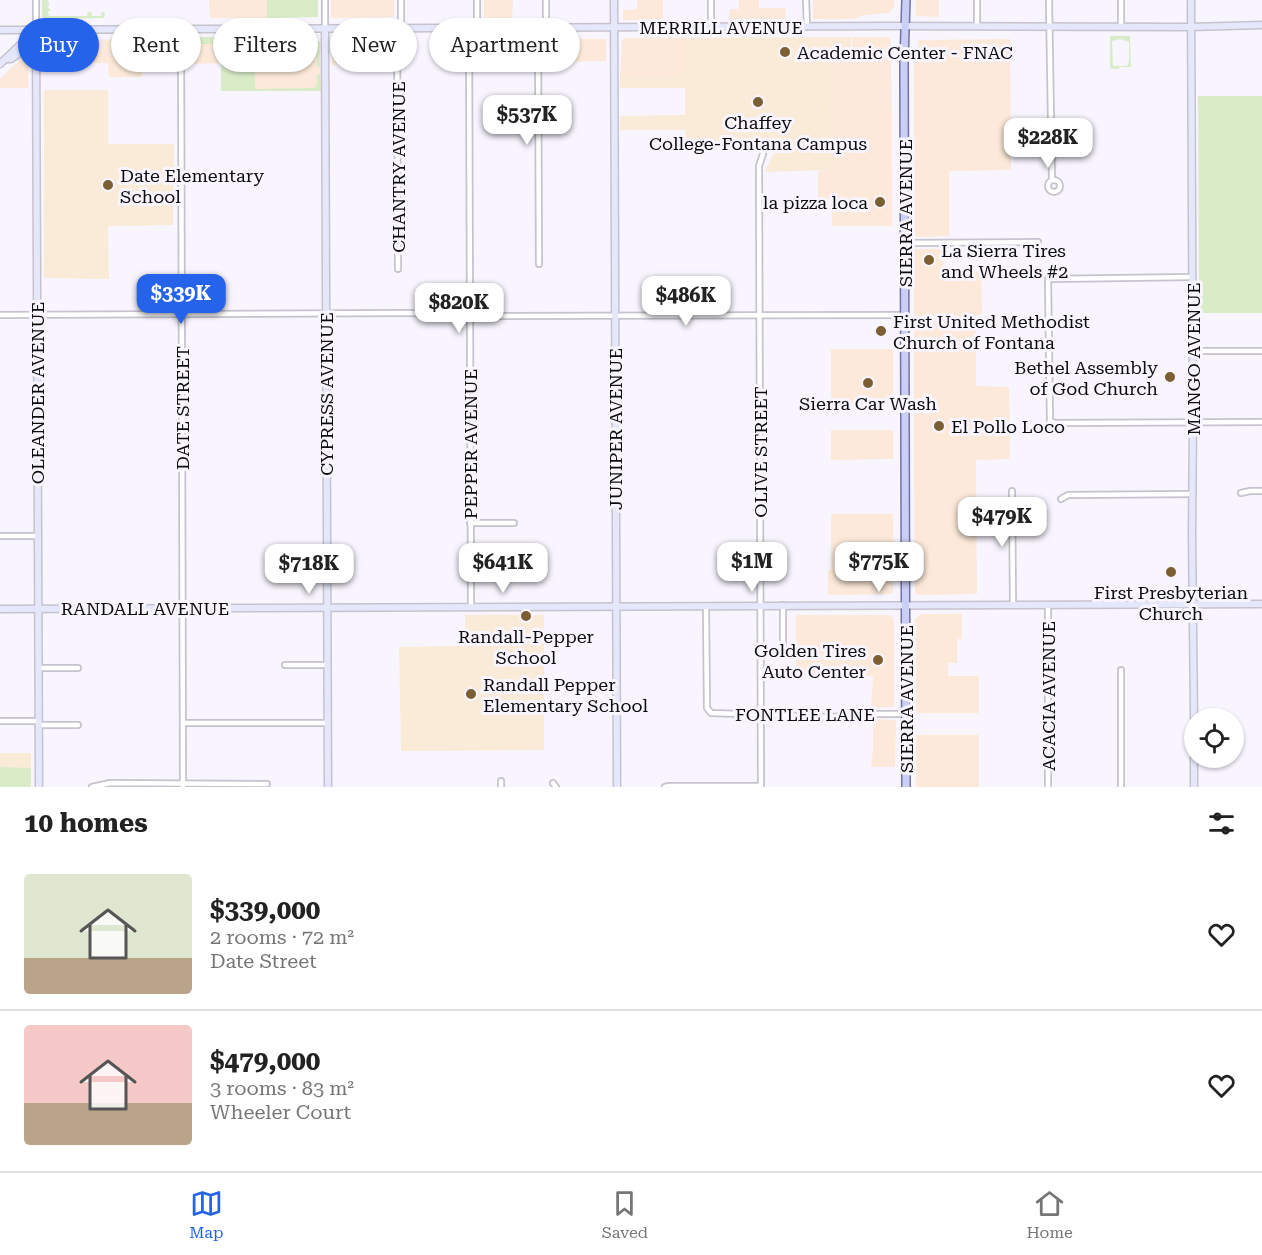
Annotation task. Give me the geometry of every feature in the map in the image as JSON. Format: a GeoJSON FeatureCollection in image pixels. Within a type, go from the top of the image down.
{"type":"FeatureCollection","features":[{"type":"Feature","properties":{"kind":"main road","name":"SIERRA AVENUE"},"geometry":{"type":"LineString","coordinates":[[906,0],[906,787]]}},
{"type":"Feature","properties":{"kind":"street","name":"OLEANDER AVENUE"},"geometry":{"type":"LineString","coordinates":[[36,0],[36,18]]}},
{"type":"Feature","properties":{"kind":"street","name":"CYPRESS AVENUE"},"geometry":{"type":"LineString","coordinates":[[324,0],[328,787]]}},
{"type":"Feature","properties":{"kind":"street","name":"CHANTRY AVENUE"},"geometry":{"type":"LineString","coordinates":[[400,18],[401,0]]}},
{"type":"Feature","properties":{"kind":"street"},"geometry":{"type":"LineString","coordinates":[[477,0],[477,18]]}},
{"type":"Feature","properties":{"kind":"street"},"geometry":{"type":"LineString","coordinates":[[546,0],[546,18]]}},
{"type":"Feature","properties":{"kind":"street","name":"JUNIPER AVENUE"},"geometry":{"type":"LineString","coordinates":[[614,0],[616,787]]}},
{"type":"Feature","properties":{"kind":"street"},"geometry":{"type":"LineString","coordinates":[[711,0],[711,28]]}},
{"type":"Feature","properties":{"kind":"street"},"geometry":{"type":"LineString","coordinates":[[807,0],[807,27]]}},
{"type":"Feature","properties":{"kind":"street"},"geometry":{"type":"LineString","coordinates":[[977,0],[977,27]]}},
{"type":"Feature","properties":{"kind":"street"},"geometry":{"type":"LineString","coordinates":[[1049,0],[1052,180]]}},
{"type":"Feature","properties":{"kind":"street"},"geometry":{"type":"LineString","coordinates":[[1120,0],[1121,27]]}},
{"type":"Feature","properties":{"kind":"street","name":"MANGO AVENUE"},"geometry":{"type":"LineString","coordinates":[[1191,0],[1194,708]]}},
{"type":"Feature","properties":{"kind":"street","name":"MERRILL AVENUE"},"geometry":{"type":"LineString","coordinates":[[580,28],[1262,25]]}},
{"type":"Feature","properties":{"kind":"street","name":"MERRILL AVENUE"},"geometry":{"type":"LineString","coordinates":[[201,30],[330,29]]}},
{"type":"Feature","properties":{"kind":"street","name":"MERRILL AVENUE"},"geometry":{"type":"LineString","coordinates":[[0,30],[18,30]]}},
{"type":"Feature","properties":{"kind":"street"},"geometry":{"type":"LineString","coordinates":[[2,62],[18,47]]}},
{"type":"Feature","properties":{"kind":"street"},"geometry":{"type":"LineString","coordinates":[[2,62],[18,54]]}},
{"type":"Feature","properties":{"kind":"street","name":"OLEANDER AVENUE"},"geometry":{"type":"LineString","coordinates":[[36,72],[39,787]]}},
{"type":"Feature","properties":{"kind":"street","name":"DATE STREET"},"geometry":{"type":"LineString","coordinates":[[181,72],[183,785]]}},
{"type":"Feature","properties":{"kind":"street","name":"CHANTRY AVENUE"},"geometry":{"type":"LineString","coordinates":[[398,269],[399,72]]}},
{"type":"Feature","properties":{"kind":"street","name":"PEPPER AVENUE"},"geometry":{"type":"LineString","coordinates":[[470,72],[471,606]]}},
{"type":"Feature","properties":{"kind":"street"},"geometry":{"type":"LineString","coordinates":[[538,72],[539,264]]}},
{"type":"Feature","properties":{"kind":"street","name":"OLIVE STREET"},"geometry":{"type":"LineString","coordinates":[[761,787],[759,166],[763,154]]}},
{"type":"Feature","properties":{"kind":"street"},"geometry":{"type":"LineString","coordinates":[[905,243],[1038,242]]}},
{"type":"Feature","properties":{"kind":"street"},"geometry":{"type":"LineString","coordinates":[[1192,277],[1048,279],[1050,421],[1055,423],[1262,422]]}},
{"type":"Feature","properties":{"kind":"street"},"geometry":{"type":"LineString","coordinates":[[0,315],[326,313],[476,316],[905,315]]}},
{"type":"Feature","properties":{"kind":"street"},"geometry":{"type":"LineString","coordinates":[[1192,351],[1262,351]]}},
{"type":"Feature","properties":{"kind":"street"},"geometry":{"type":"LineString","coordinates":[[1012,491],[1013,604]]}},
{"type":"Feature","properties":{"kind":"street"},"geometry":{"type":"LineString","coordinates":[[1241,493],[1262,491]]}},
{"type":"Feature","properties":{"kind":"street"},"geometry":{"type":"LineString","coordinates":[[1060,499],[1068,495],[1193,494]]}},
{"type":"Feature","properties":{"kind":"street"},"geometry":{"type":"LineString","coordinates":[[470,524],[514,523]]}},
{"type":"Feature","properties":{"kind":"street"},"geometry":{"type":"LineString","coordinates":[[0,536],[38,536]]}},
{"type":"Feature","properties":{"kind":"street","name":"RANDALL AVENUE"},"geometry":{"type":"LineString","coordinates":[[0,609],[1262,604]]}},
{"type":"Feature","properties":{"kind":"street"},"geometry":{"type":"LineString","coordinates":[[783,605],[783,643]]}},
{"type":"Feature","properties":{"kind":"street","name":"ACACIA AVENUE"},"geometry":{"type":"LineString","coordinates":[[1048,605],[1048,787]]}},
{"type":"Feature","properties":{"kind":"street","name":"FONTLEE LANE"},"geometry":{"type":"LineString","coordinates":[[706,606],[707,708],[709,712],[714,714],[836,717],[906,714]]}},
{"type":"Feature","properties":{"kind":"street"},"geometry":{"type":"LineString","coordinates":[[285,665],[328,665]]}},
{"type":"Feature","properties":{"kind":"street"},"geometry":{"type":"LineString","coordinates":[[38,668],[78,668]]}},
{"type":"Feature","properties":{"kind":"street"},"geometry":{"type":"LineString","coordinates":[[1121,670],[1121,787]]}},
{"type":"Feature","properties":{"kind":"street"},"geometry":{"type":"LineString","coordinates":[[0,721],[78,725]]}},
{"type":"Feature","properties":{"kind":"street"},"geometry":{"type":"LineString","coordinates":[[183,723],[328,723]]}},
{"type":"Feature","properties":{"kind":"street"},"geometry":{"type":"LineString","coordinates":[[1194,768],[1194,787]]}},
{"type":"Feature","properties":{"kind":"street"},"geometry":{"type":"LineString","coordinates":[[501,781],[501,787]]}},
{"type":"Feature","properties":{"kind":"street"},"geometry":{"type":"LineString","coordinates":[[92,787],[110,783],[267,784]]}},
{"type":"Feature","properties":{"kind":"street"},"geometry":{"type":"LineString","coordinates":[[665,787],[761,787]]}},
{"type":"Feature","properties":{"kind":"shaded area"},"geometry":{"type":"Polygon","coordinates":[[[209,0],[267,0],[267,18],[210,18],[209,0]]]}},
{"type":"Feature","properties":{"kind":"shaded area"},"geometry":{"type":"Polygon","coordinates":[[[331,0],[394,0],[393,17],[331,18],[331,0]]]}},
{"type":"Feature","properties":{"kind":"shaded area"},"geometry":{"type":"Polygon","coordinates":[[[484,0],[513,0],[512,18],[484,17],[484,0]]]}},
{"type":"Feature","properties":{"kind":"shaded area"},"geometry":{"type":"Polygon","coordinates":[[[637,0],[663,0],[663,20],[623,20],[623,10],[637,9],[637,0]]]}},
{"type":"Feature","properties":{"kind":"shaded area"},"geometry":{"type":"Polygon","coordinates":[[[739,0],[759,0],[759,8],[786,8],[785,20],[729,20],[730,9],[739,9],[739,0]]]}},
{"type":"Feature","properties":{"kind":"shaded area"},"geometry":{"type":"Polygon","coordinates":[[[813,0],[894,0],[894,7],[889,13],[865,15],[852,19],[813,19],[813,0]]]}},
{"type":"Feature","properties":{"kind":"shaded area"},"geometry":{"type":"Polygon","coordinates":[[[916,0],[939,0],[939,17],[916,16],[916,0]]]}},
{"type":"Feature","properties":{"kind":"shaded area"},"geometry":{"type":"Polygon","coordinates":[[[201,37],[213,37],[213,63],[201,64],[201,37]]]}},
{"type":"Feature","properties":{"kind":"shaded area","name":"Chaffey College-Fontana Campus"},"geometry":{"type":"Polygon","coordinates":[[[851,37],[851,60],[830,60],[831,170],[765,172],[774,153],[771,147],[763,143],[754,147],[754,143],[686,143],[685,130],[620,130],[620,116],[685,115],[685,88],[620,88],[620,77],[685,76],[685,38],[851,37]]]}},
{"type":"Feature","properties":{"kind":"shaded area"},"geometry":{"type":"Polygon","coordinates":[[[852,37],[889,37],[891,40],[892,226],[832,226],[832,199],[818,199],[818,171],[831,170],[830,61],[852,61],[852,37]]]}},
{"type":"Feature","properties":{"kind":"shaded area"},"geometry":{"type":"Polygon","coordinates":[[[624,38],[685,38],[685,76],[620,77],[624,38]]]}},
{"type":"Feature","properties":{"kind":"shaded area"},"geometry":{"type":"Polygon","coordinates":[[[99,39],[111,40],[111,72],[142,72],[142,77],[109,77],[108,63],[99,63],[99,39]]]}},
{"type":"Feature","properties":{"kind":"shaded area"},"geometry":{"type":"Polygon","coordinates":[[[580,39],[606,39],[606,61],[580,61],[580,39]]]}},
{"type":"Feature","properties":{"kind":"shaded area"},"geometry":{"type":"Polygon","coordinates":[[[1010,39],[1011,170],[949,171],[949,236],[916,237],[914,234],[914,51],[918,48],[918,40],[1010,39]]]}},
{"type":"Feature","properties":{"kind":"shaded area"},"geometry":{"type":"Polygon","coordinates":[[[318,41],[320,42],[321,91],[253,91],[253,72],[318,72],[318,41]]]}},
{"type":"Feature","properties":{"kind":"shaded area"},"geometry":{"type":"Polygon","coordinates":[[[18,62],[18,72],[28,72],[28,88],[0,88],[0,79],[18,62]]]}},
{"type":"Feature","properties":{"kind":"shaded area","name":"Date Elementary School"},"geometry":{"type":"Polygon","coordinates":[[[44,90],[108,90],[108,144],[174,144],[173,225],[108,226],[109,279],[44,278],[44,90]]]}},
{"type":"Feature","properties":{"kind":"shaded area"},"geometry":{"type":"Polygon","coordinates":[[[943,249],[943,271],[981,271],[982,314],[976,315],[976,386],[1009,387],[1010,459],[976,460],[977,594],[917,595],[915,593],[914,250],[943,249]]]}},
{"type":"Feature","properties":{"kind":"shaded area"},"geometry":{"type":"Polygon","coordinates":[[[831,349],[893,349],[893,404],[831,404],[831,349]]]}},
{"type":"Feature","properties":{"kind":"shaded area"},"geometry":{"type":"Polygon","coordinates":[[[831,430],[893,430],[893,459],[831,460],[831,430]]]}},
{"type":"Feature","properties":{"kind":"shaded area"},"geometry":{"type":"Polygon","coordinates":[[[831,514],[893,514],[895,548],[891,594],[828,595],[828,570],[831,569],[831,514]]]}},
{"type":"Feature","properties":{"kind":"shaded area"},"geometry":{"type":"Polygon","coordinates":[[[921,614],[962,614],[962,639],[957,639],[957,663],[948,663],[948,676],[979,676],[979,713],[916,713],[915,619],[921,614]]]}},
{"type":"Feature","properties":{"kind":"shaded area","name":"Randall Pepper Elementary School"},"geometry":{"type":"Polygon","coordinates":[[[465,615],[544,615],[544,750],[401,751],[399,647],[465,646],[465,615]]]}},
{"type":"Feature","properties":{"kind":"shaded area"},"geometry":{"type":"Polygon","coordinates":[[[796,615],[890,615],[894,619],[894,707],[871,708],[873,676],[796,676],[796,615]]]}},
{"type":"Feature","properties":{"kind":"shaded area"},"geometry":{"type":"Polygon","coordinates":[[[873,719],[896,721],[895,767],[871,767],[873,719]]]}},
{"type":"Feature","properties":{"kind":"shaded area"},"geometry":{"type":"Polygon","coordinates":[[[915,735],[979,735],[979,787],[916,787],[915,735]]]}},
{"type":"Feature","properties":{"kind":"shaded area"},"geometry":{"type":"Polygon","coordinates":[[[0,753],[31,753],[31,787],[0,787],[0,753]]]}},
{"type":"Feature","properties":{"kind":"green space"},"geometry":{"type":"Polygon","coordinates":[[[42,0],[47,0],[49,3],[49,16],[87,16],[88,12],[91,12],[92,16],[101,16],[102,12],[105,12],[104,18],[42,17],[42,0]]]}},
{"type":"Feature","properties":{"kind":"green space"},"geometry":{"type":"Polygon","coordinates":[[[267,0],[318,0],[318,17],[267,18],[267,0]]]}},
{"type":"Feature","properties":{"kind":"green space"},"geometry":{"type":"Polygon","coordinates":[[[1110,36],[1130,36],[1131,67],[1111,69],[1110,36]],[[1120,39],[1112,41],[1114,66],[1128,65],[1129,42],[1120,39]]]}},
{"type":"Feature","properties":{"kind":"green space"},"geometry":{"type":"Polygon","coordinates":[[[201,37],[213,37],[213,44],[201,44],[201,37]]]}},
{"type":"Feature","properties":{"kind":"green space"},"geometry":{"type":"Polygon","coordinates":[[[318,41],[320,42],[320,67],[318,67],[318,41]]]}},
{"type":"Feature","properties":{"kind":"green space"},"geometry":{"type":"Polygon","coordinates":[[[221,72],[255,72],[255,89],[314,88],[317,84],[317,75],[320,74],[321,91],[221,91],[221,72]]]}},
{"type":"Feature","properties":{"kind":"green space"},"geometry":{"type":"Polygon","coordinates":[[[1198,96],[1262,96],[1262,313],[1199,313],[1198,96]]]}},
{"type":"Feature","properties":{"kind":"green space"},"geometry":{"type":"Polygon","coordinates":[[[0,767],[31,768],[31,787],[0,787],[0,767]]]}},
{"type":"Feature","properties":{"kind":"place","name":"Academic Center - FNAC"},"geometry":{"type":"Point","coordinates":[785,52]}},
{"type":"Feature","properties":{"kind":"place","name":"Chaffey College-Fontana Campus"},"geometry":{"type":"Point","coordinates":[758,102]}},
{"type":"Feature","properties":{"kind":"place","name":"Date Elementary School"},"geometry":{"type":"Point","coordinates":[108,185]}},
{"type":"Feature","properties":{"kind":"place","name":"la pizza loca"},"geometry":{"type":"Point","coordinates":[880,202]}},
{"type":"Feature","properties":{"kind":"place","name":"La Sierra Tires and Wheels #2"},"geometry":{"type":"Point","coordinates":[929,260]}},
{"type":"Feature","properties":{"kind":"place","name":"First United Methodist Church of Fontana"},"geometry":{"type":"Point","coordinates":[881,331]}},
{"type":"Feature","properties":{"kind":"place","name":"Bethel Assembly of God Church"},"geometry":{"type":"Point","coordinates":[1170,377]}},
{"type":"Feature","properties":{"kind":"place","name":"Sierra Car Wash"},"geometry":{"type":"Point","coordinates":[868,383]}},
{"type":"Feature","properties":{"kind":"place","name":"El Pollo Loco"},"geometry":{"type":"Point","coordinates":[939,426]}},
{"type":"Feature","properties":{"kind":"place","name":"First Presbyterian Church"},"geometry":{"type":"Point","coordinates":[1171,572]}},
{"type":"Feature","properties":{"kind":"place","name":"Randall-Pepper School"},"geometry":{"type":"Point","coordinates":[526,616]}},
{"type":"Feature","properties":{"kind":"place","name":"Golden Tires Auto Center"},"geometry":{"type":"Point","coordinates":[878,660]}},
{"type":"Feature","properties":{"kind":"place","name":"Randall Pepper Elementary School"},"geometry":{"type":"Point","coordinates":[471,694]}}]}
